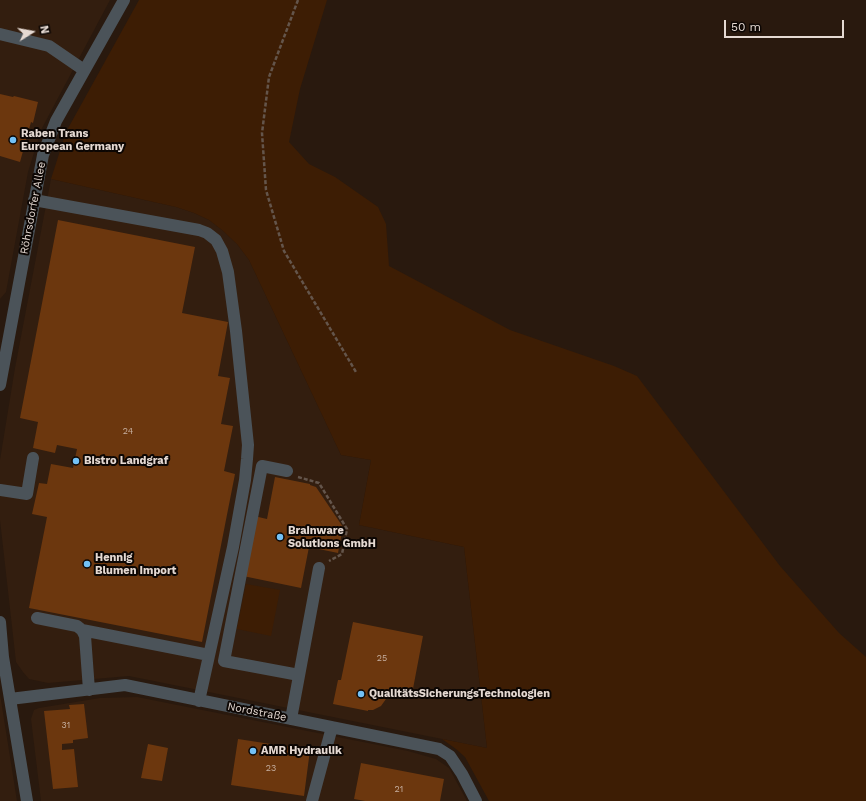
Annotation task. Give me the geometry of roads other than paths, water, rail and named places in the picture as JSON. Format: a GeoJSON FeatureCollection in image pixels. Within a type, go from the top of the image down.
{"type":"FeatureCollection","features":[{"type":"Feature","properties":{"kind":"street","name":"Röhrsdorfer Allee"},"geometry":{"type":"LineString","coordinates":[[0,386],[6,318],[34,200],[43,154],[56,121],[124,0]]}},
{"type":"Feature","properties":{"kind":"street"},"geometry":{"type":"LineString","coordinates":[[0,34],[49,46],[84,70]]}},
{"type":"Feature","properties":{"kind":"street"},"geometry":{"type":"LineString","coordinates":[[34,200],[198,230],[207,233],[216,240],[222,251],[228,272],[236,331],[248,445],[245,480],[233,546],[199,701]]}},
{"type":"Feature","properties":{"kind":"street"},"geometry":{"type":"LineString","coordinates":[[0,490],[27,494],[33,458]]}},
{"type":"Feature","properties":{"kind":"street"},"geometry":{"type":"LineString","coordinates":[[287,471],[262,466],[224,660],[299,674]]}},
{"type":"Feature","properties":{"kind":"street"},"geometry":{"type":"LineString","coordinates":[[291,719],[319,568]]}},
{"type":"Feature","properties":{"kind":"street"},"geometry":{"type":"LineString","coordinates":[[37,618],[77,626],[82,630],[85,636],[89,690]]}},
{"type":"Feature","properties":{"kind":"street"},"geometry":{"type":"LineString","coordinates":[[0,622],[10,699],[27,801]]}},
{"type":"Feature","properties":{"kind":"street"},"geometry":{"type":"LineString","coordinates":[[82,630],[209,655]]}},
{"type":"Feature","properties":{"kind":"street","name":"Nordstraße"},"geometry":{"type":"LineString","coordinates":[[10,699],[126,685],[439,749],[450,756],[462,774],[476,801]]}},
{"type":"Feature","properties":{"kind":"street"},"geometry":{"type":"LineString","coordinates":[[312,801],[332,727]]}},
{"type":"Feature","properties":{"kind":"place","name":"Raben Trans European Germany"},"geometry":{"type":"Point","coordinates":[13,140]}},
{"type":"Feature","properties":{"kind":"place","name":"Bistro Landgraf"},"geometry":{"type":"Point","coordinates":[76,461]}},
{"type":"Feature","properties":{"kind":"place","name":"Brainware Solutions GmbH"},"geometry":{"type":"Point","coordinates":[280,537]}},
{"type":"Feature","properties":{"kind":"place","name":"Hennig Blumen Import"},"geometry":{"type":"Point","coordinates":[87,564]}},
{"type":"Feature","properties":{"kind":"place","name":"QualitätsSicherungsTechnologien"},"geometry":{"type":"Point","coordinates":[361,694]}},
{"type":"Feature","properties":{"kind":"place","name":"AMR Hydraulik"},"geometry":{"type":"Point","coordinates":[253,751]}}]}
